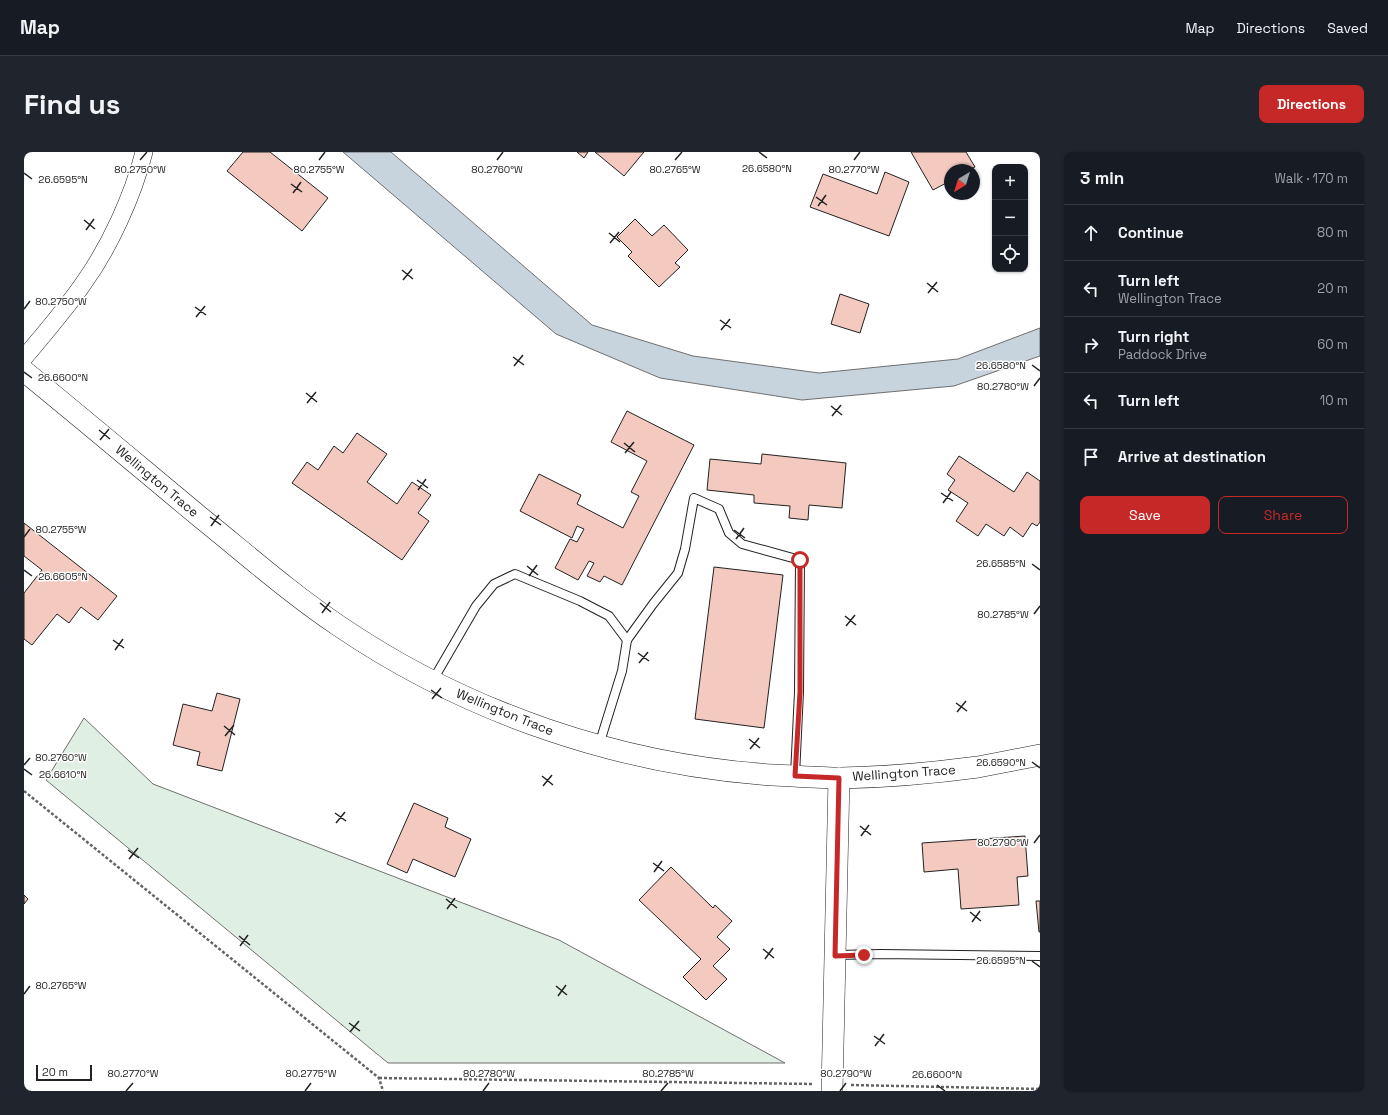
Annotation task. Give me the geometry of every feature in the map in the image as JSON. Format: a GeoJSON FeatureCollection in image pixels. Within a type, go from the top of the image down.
{"type":"FeatureCollection","features":[{"type":"Feature","properties":{"kind":"street"},"geometry":{"type":"LineString","coordinates":[[24,358],[72,299],[106,246],[131,194],[144,152]]}},
{"type":"Feature","properties":{"kind":"street","name":"Wellington Trace"},"geometry":{"type":"LineString","coordinates":[[24,371],[289,590],[340,627],[394,660],[432,680],[507,714],[566,736],[627,753],[688,765],[751,773],[839,778],[918,774],[980,766],[1040,755]]}},
{"type":"Feature","properties":{"kind":"street"},"geometry":{"type":"LineString","coordinates":[[832,1088],[839,778]]}},
{"type":"Feature","properties":{"kind":"lane"},"geometry":{"type":"LineString","coordinates":[[599,745],[622,670],[627,640],[678,573],[685,549],[694,498],[719,509],[729,534],[742,544],[800,560],[800,692],[795,776]]}},
{"type":"Feature","properties":{"kind":"lane"},"geometry":{"type":"LineString","coordinates":[[432,680],[476,606],[494,584],[515,574],[580,601],[609,616],[627,640]]}},
{"type":"Feature","properties":{"kind":"lane"},"geometry":{"type":"LineString","coordinates":[[835,956],[881,954],[1040,956]]}},
{"type":"Feature","properties":{"kind":"path"},"geometry":{"type":"LineString","coordinates":[[24,791],[379,1078],[383,1091]]}},
{"type":"Feature","properties":{"kind":"path"},"geometry":{"type":"LineString","coordinates":[[379,1078],[832,1088],[1040,1089]]}},
{"type":"Feature","properties":{"kind":"green space"},"geometry":{"type":"Polygon","coordinates":[[[84,718],[153,784],[559,940],[785,1063],[388,1063],[46,780],[84,718]]]}},
{"type":"Feature","properties":{"kind":"shaded area"},"geometry":{"type":"Polygon","coordinates":[[[343,152],[391,152],[592,325],[693,356],[819,373],[958,359],[1040,328],[1040,356],[954,386],[802,400],[660,378],[556,334],[343,152]]]}},
{"type":"Feature","properties":{"kind":"building"},"geometry":{"type":"Polygon","coordinates":[[[243,152],[270,152],[328,198],[302,231],[227,171],[243,152]]]}},
{"type":"Feature","properties":{"kind":"building"},"geometry":{"type":"Polygon","coordinates":[[[577,152],[588,152],[584,158],[577,152]]]}},
{"type":"Feature","properties":{"kind":"building"},"geometry":{"type":"Polygon","coordinates":[[[595,152],[644,152],[624,176],[595,152]]]}},
{"type":"Feature","properties":{"kind":"building"},"geometry":{"type":"Polygon","coordinates":[[[911,152],[966,152],[973,164],[944,164],[944,184],[933,190],[911,152]]]}},
{"type":"Feature","properties":{"kind":"building"},"geometry":{"type":"Polygon","coordinates":[[[885,172],[909,182],[889,236],[810,207],[823,174],[877,194],[885,172]]]}},
{"type":"Feature","properties":{"kind":"building"},"geometry":{"type":"Polygon","coordinates":[[[635,219],[652,236],[664,225],[688,250],[675,263],[680,267],[659,287],[628,256],[632,252],[617,237],[635,219]]]}},
{"type":"Feature","properties":{"kind":"building"},"geometry":{"type":"Polygon","coordinates":[[[840,294],[869,304],[860,333],[831,324],[840,294]]]}},
{"type":"Feature","properties":{"kind":"building"},"geometry":{"type":"Polygon","coordinates":[[[627,411],[694,445],[622,585],[604,576],[600,582],[587,576],[594,563],[589,561],[578,580],[555,568],[570,539],[577,542],[584,529],[577,526],[572,538],[520,511],[539,474],[581,495],[577,504],[623,528],[639,496],[631,492],[647,461],[611,442],[627,411]]]}},
{"type":"Feature","properties":{"kind":"building"},"geometry":{"type":"Polygon","coordinates":[[[357,433],[387,454],[367,482],[397,504],[412,482],[431,495],[418,513],[429,521],[402,560],[292,483],[307,462],[318,470],[334,446],[343,453],[357,433]]]}},
{"type":"Feature","properties":{"kind":"building"},"geometry":{"type":"Polygon","coordinates":[[[762,454],[846,463],[842,508],[809,505],[808,520],[789,518],[790,506],[754,503],[754,495],[707,490],[710,459],[761,464],[762,454]]]}},
{"type":"Feature","properties":{"kind":"building"},"geometry":{"type":"Polygon","coordinates":[[[959,456],[1014,492],[1027,472],[1040,481],[1040,522],[1037,526],[1032,523],[1023,537],[1010,527],[1004,536],[986,524],[978,536],[956,521],[968,503],[948,490],[955,480],[947,474],[959,456]]]}},
{"type":"Feature","properties":{"kind":"building"},"geometry":{"type":"Polygon","coordinates":[[[24,523],[117,596],[98,620],[81,607],[69,623],[57,614],[32,645],[24,639],[24,593],[42,570],[24,556],[24,523]]]}},
{"type":"Feature","properties":{"kind":"building"},"geometry":{"type":"Polygon","coordinates":[[[714,567],[783,575],[764,728],[695,719],[714,567]]]}},
{"type":"Feature","properties":{"kind":"building"},"geometry":{"type":"Polygon","coordinates":[[[217,693],[240,699],[222,771],[197,765],[200,752],[173,745],[183,704],[212,711],[217,693]]]}},
{"type":"Feature","properties":{"kind":"building"},"geometry":{"type":"Polygon","coordinates":[[[414,803],[448,818],[445,827],[471,839],[455,877],[413,859],[407,873],[387,864],[414,803]]]}},
{"type":"Feature","properties":{"kind":"building"},"geometry":{"type":"Polygon","coordinates":[[[1025,836],[1028,876],[1017,877],[1019,905],[961,909],[958,869],[924,872],[922,843],[1025,836]]]}},
{"type":"Feature","properties":{"kind":"building"},"geometry":{"type":"Polygon","coordinates":[[[671,867],[713,908],[715,905],[732,921],[717,937],[730,949],[713,966],[727,979],[706,1000],[683,977],[701,959],[639,900],[671,867]]]}},
{"type":"Feature","properties":{"kind":"building"},"geometry":{"type":"Polygon","coordinates":[[[24,895],[28,899],[24,904],[24,895]]]}},
{"type":"Feature","properties":{"kind":"building"},"geometry":{"type":"Polygon","coordinates":[[[1036,901],[1040,901],[1040,932],[1039,932],[1036,901]]]}},
{"type":"Feature","properties":{"kind":"route"},"geometry":{"type":"LineString","coordinates":[[800,560],[800,692],[795,776],[839,778],[835,956],[864,955]]}}]}
